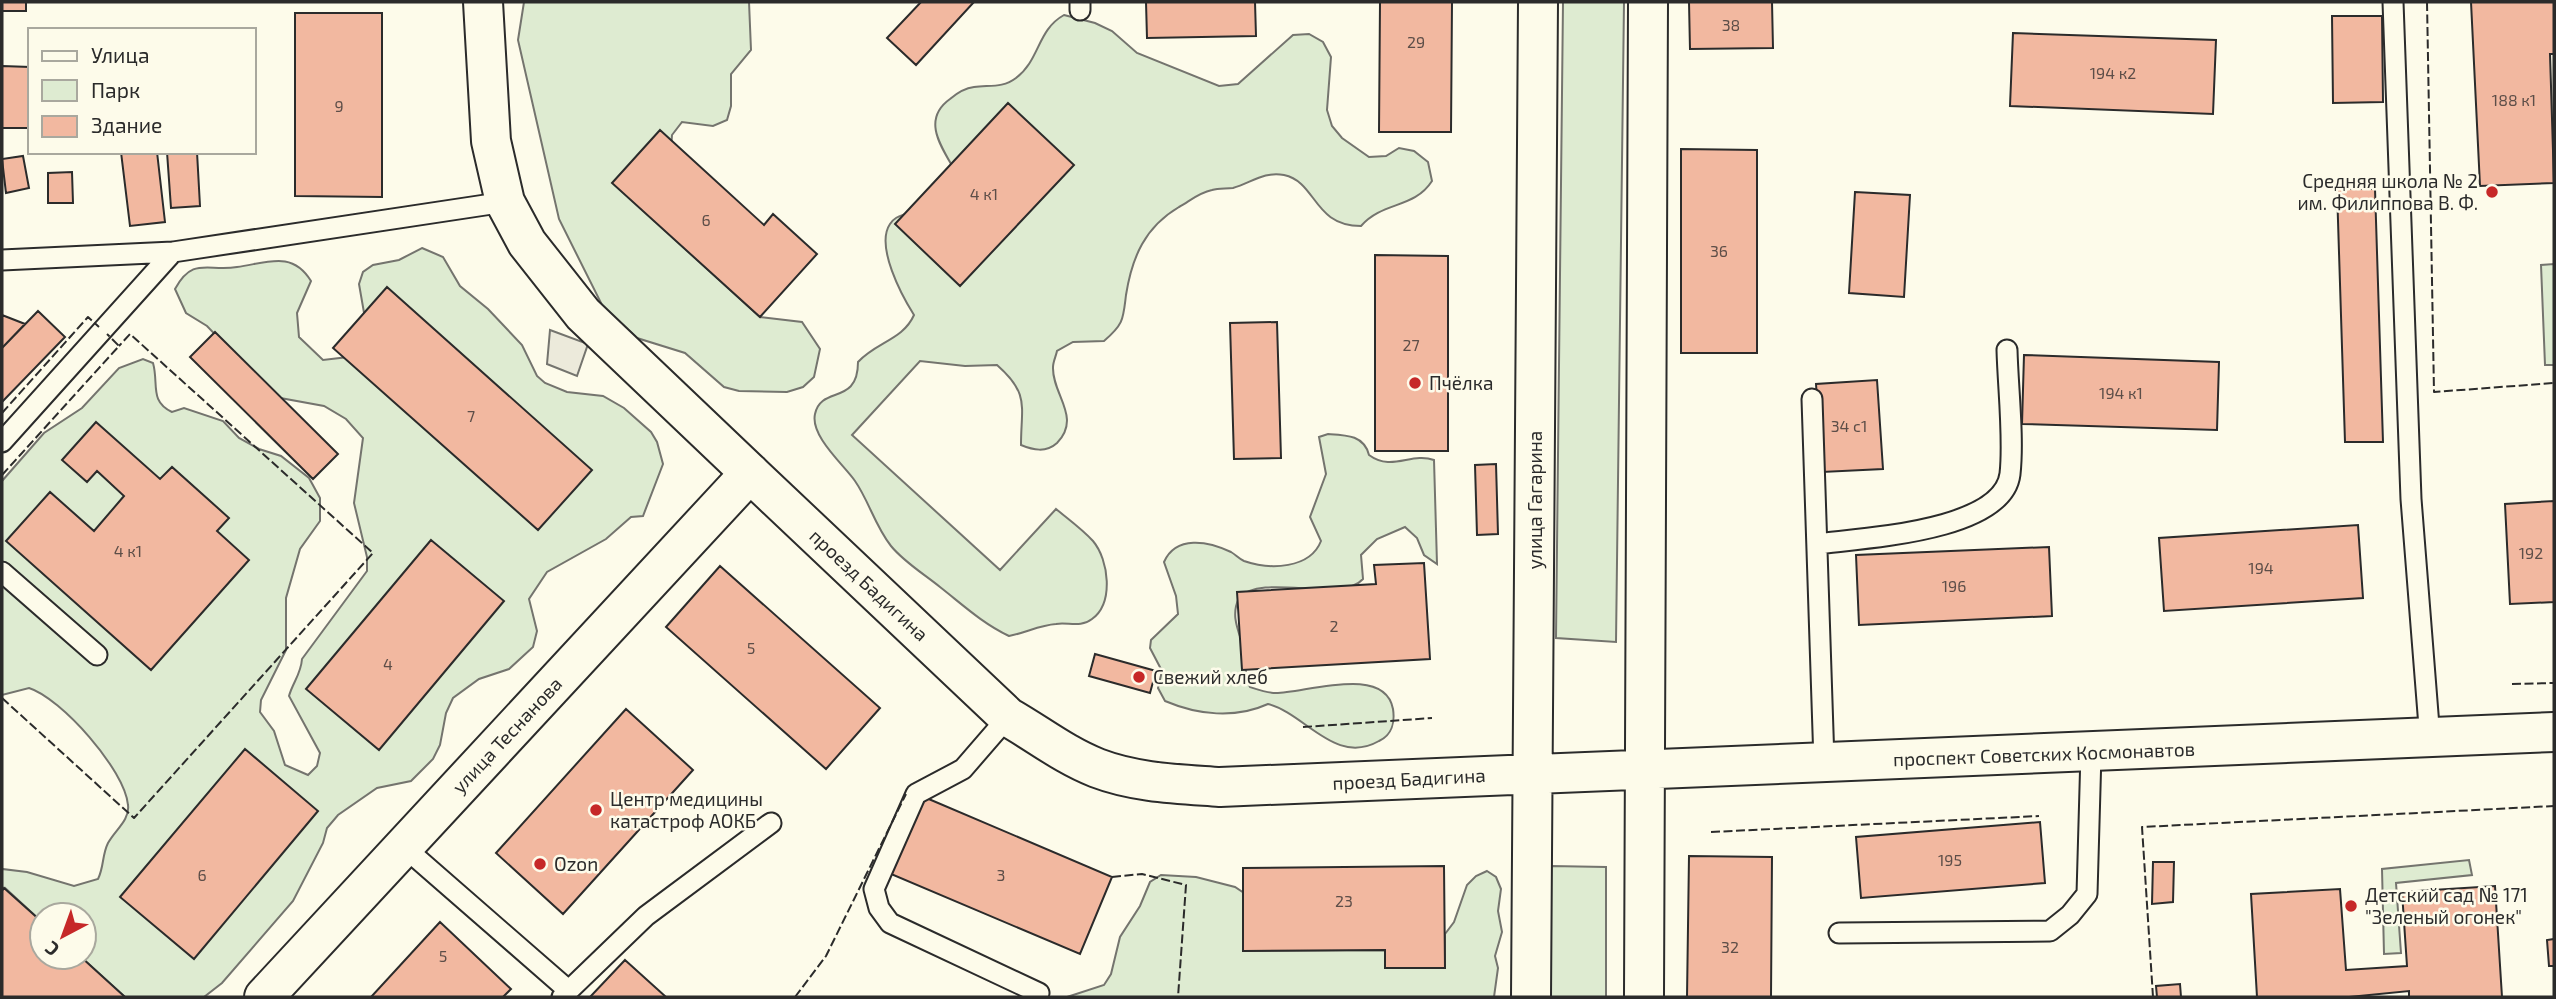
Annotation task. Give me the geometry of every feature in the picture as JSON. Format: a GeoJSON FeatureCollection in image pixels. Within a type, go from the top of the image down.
{"type":"FeatureCollection","features":[{"type":"Feature","properties":{"kind":"main road","name":"проезд Бадигина"},"geometry":{"type":"LineString","coordinates":[[483,2],[491,141],[505,202],[527,243],[583,314],[1008,716],[1045,741],[1098,768],[1164,783],[1220,787],[1534,773]]}},
{"type":"Feature","properties":{"kind":"main road","name":"улица Гагарина"},"geometry":{"type":"LineString","coordinates":[[1531,997],[1538,2]]}},
{"type":"Feature","properties":{"kind":"main road"},"geometry":{"type":"LineString","coordinates":[[1644,997],[1648,2]]}},
{"type":"Feature","properties":{"kind":"main road","name":"улица Теснанова"},"geometry":{"type":"LineString","coordinates":[[264,997],[750,473]]}},
{"type":"Feature","properties":{"kind":"main road","name":"проспект Советских Космонавтов"},"geometry":{"type":"LineString","coordinates":[[1534,773],[2091,753],[2554,732]]}},
{"type":"Feature","properties":{"kind":"lane"},"geometry":{"type":"LineString","coordinates":[[2393,2],[2412,499],[2430,738]]}},
{"type":"Feature","properties":{"kind":"lane"},"geometry":{"type":"LineString","coordinates":[[2,260],[173,252],[505,202]]}},
{"type":"Feature","properties":{"kind":"lane"},"geometry":{"type":"LineString","coordinates":[[2,442],[173,252]]}},
{"type":"Feature","properties":{"kind":"lane"},"geometry":{"type":"LineString","coordinates":[[1817,544],[1906,533],[1962,520],[1998,499],[2010,477],[2007,350]]}},
{"type":"Feature","properties":{"kind":"lane"},"geometry":{"type":"LineString","coordinates":[[1812,399],[1824,762]]}},
{"type":"Feature","properties":{"kind":"lane"},"geometry":{"type":"LineString","coordinates":[[2,572],[97,655]]}},
{"type":"Feature","properties":{"kind":"lane"},"geometry":{"type":"LineString","coordinates":[[1008,716],[963,769],[916,794],[874,889],[879,908],[890,923],[1039,993]]}},
{"type":"Feature","properties":{"kind":"lane"},"geometry":{"type":"LineString","coordinates":[[1839,933],[2050,931],[2070,915],[2087,894],[2091,753]]}},
{"type":"Feature","properties":{"kind":"lane"},"geometry":{"type":"LineString","coordinates":[[404,846],[565,994],[646,916],[771,823]]}},
{"type":"Feature","properties":{"kind":"green space"},"geometry":{"type":"Polygon","coordinates":[[[524,2],[749,2],[751,50],[731,74],[731,106],[727,120],[713,126],[682,122],[672,135],[671,150],[613,183],[760,317],[802,322],[820,349],[814,377],[803,387],[787,392],[739,391],[724,387],[685,353],[637,338],[603,307],[559,219],[518,40],[524,2]]]}},
{"type":"Feature","properties":{"kind":"green space"},"geometry":{"type":"Polygon","coordinates":[[[1563,2],[1624,2],[1616,642],[1556,638],[1563,2]]]}},
{"type":"Feature","properties":{"kind":"green space"},"geometry":{"type":"Polygon","coordinates":[[[1064,15],[1095,23],[1112,31],[1137,53],[1219,86],[1238,84],[1293,35],[1309,34],[1323,42],[1331,57],[1327,110],[1332,126],[1342,138],[1369,157],[1386,156],[1399,148],[1414,151],[1428,162],[1432,181],[1416,196],[1379,212],[1361,226],[1333,219],[1295,179],[1277,174],[1233,188],[1207,191],[1167,215],[1149,234],[1136,256],[1123,316],[1115,330],[1104,341],[1073,342],[1057,351],[1053,365],[1054,377],[1067,424],[1057,443],[1048,448],[1035,449],[1021,445],[1022,410],[1019,393],[1008,375],[997,365],[965,366],[920,361],[852,435],[1000,570],[1056,509],[1093,541],[1103,559],[1107,581],[1104,603],[1092,619],[1079,624],[1044,626],[1009,636],[973,613],[896,552],[855,481],[823,441],[815,423],[815,414],[824,400],[852,385],[858,362],[865,355],[896,336],[914,315],[892,271],[886,233],[892,221],[924,202],[954,169],[939,142],[935,124],[937,115],[953,97],[965,90],[1001,85],[1016,78],[1030,63],[1048,29],[1064,15]]]}},
{"type":"Feature","properties":{"kind":"green space"},"geometry":{"type":"Polygon","coordinates":[[[422,248],[443,257],[460,286],[488,309],[522,345],[537,376],[545,383],[567,392],[603,396],[624,408],[651,432],[657,442],[663,464],[643,516],[631,517],[606,539],[547,572],[529,599],[537,631],[533,647],[509,669],[479,679],[453,698],[446,713],[440,745],[433,759],[411,781],[377,788],[338,815],[327,828],[323,843],[293,901],[222,983],[204,997],[125,997],[96,971],[98,901],[28,901],[28,909],[5,888],[2,891],[2,869],[27,872],[74,886],[98,879],[108,843],[124,820],[128,805],[116,773],[104,755],[58,706],[29,688],[2,695],[2,481],[44,433],[82,408],[119,368],[143,359],[153,363],[157,397],[165,408],[172,412],[184,408],[223,421],[239,438],[259,449],[281,456],[309,478],[320,498],[320,521],[300,549],[286,598],[286,650],[261,700],[260,712],[274,731],[285,765],[308,775],[317,766],[320,753],[289,696],[302,659],[367,571],[367,557],[354,503],[363,438],[346,419],[324,406],[275,397],[207,326],[186,313],[175,289],[188,272],[195,269],[237,267],[269,261],[296,265],[311,281],[297,313],[299,337],[323,360],[348,357],[366,324],[359,284],[363,272],[373,265],[399,260],[422,248]]]}},
{"type":"Feature","properties":{"kind":"green space"},"geometry":{"type":"Polygon","coordinates":[[[2554,264],[2554,365],[2545,365],[2541,265],[2554,264]]]}},
{"type":"Feature","properties":{"kind":"green space"},"geometry":{"type":"Polygon","coordinates":[[[1328,434],[1359,440],[1367,448],[1369,455],[1377,460],[1434,460],[1437,564],[1424,555],[1417,538],[1405,527],[1377,539],[1361,555],[1363,579],[1352,586],[1338,589],[1283,587],[1250,591],[1239,598],[1235,614],[1245,652],[1246,676],[1250,687],[1276,693],[1360,684],[1387,695],[1393,709],[1392,728],[1379,741],[1363,747],[1348,747],[1335,743],[1282,709],[1268,704],[1243,712],[1216,713],[1165,701],[1158,688],[1162,671],[1150,648],[1151,640],[1178,614],[1176,596],[1164,562],[1176,548],[1193,543],[1213,545],[1244,561],[1265,566],[1299,562],[1316,550],[1321,541],[1310,517],[1326,474],[1319,437],[1328,434]]]}},
{"type":"Feature","properties":{"kind":"green space"},"geometry":{"type":"Polygon","coordinates":[[[2469,860],[2472,875],[2396,883],[2401,953],[2384,954],[2382,869],[2469,860]]]}},
{"type":"Feature","properties":{"kind":"green space"},"geometry":{"type":"Polygon","coordinates":[[[1551,866],[1606,867],[1606,997],[1550,997],[1551,866]]]}},
{"type":"Feature","properties":{"kind":"green space"},"geometry":{"type":"Polygon","coordinates":[[[1487,871],[1496,877],[1501,889],[1498,911],[1502,932],[1495,956],[1498,968],[1494,997],[1067,997],[1104,985],[1111,974],[1120,937],[1140,906],[1150,882],[1161,875],[1196,877],[1235,887],[1244,893],[1244,951],[1385,950],[1386,968],[1445,967],[1445,934],[1454,922],[1467,885],[1476,876],[1487,871]]]}},
{"type":"Feature","properties":{"kind":"shaded area"},"geometry":{"type":"Polygon","coordinates":[[[550,330],[588,344],[577,376],[547,364],[550,330]]]}},
{"type":"Feature","properties":{"kind":"building"},"geometry":{"type":"Polygon","coordinates":[[[2,2],[26,2],[26,11],[2,11],[2,2]]]}},
{"type":"Feature","properties":{"kind":"building"},"geometry":{"type":"Polygon","coordinates":[[[921,2],[974,2],[916,65],[887,38],[921,2]]]}},
{"type":"Feature","properties":{"kind":"building"},"geometry":{"type":"Polygon","coordinates":[[[1146,2],[1255,2],[1256,36],[1147,38],[1146,2]]]}},
{"type":"Feature","properties":{"kind":"building"},"geometry":{"type":"Polygon","coordinates":[[[1380,2],[1452,2],[1451,132],[1379,132],[1380,2]]]}},
{"type":"Feature","properties":{"kind":"building"},"geometry":{"type":"Polygon","coordinates":[[[1689,2],[1772,2],[1773,48],[1690,49],[1689,2]]]}},
{"type":"Feature","properties":{"kind":"building"},"geometry":{"type":"Polygon","coordinates":[[[2471,2],[2554,2],[2554,54],[2550,54],[2554,183],[2480,186],[2471,2]]]}},
{"type":"Feature","properties":{"kind":"building"},"geometry":{"type":"Polygon","coordinates":[[[295,13],[382,13],[382,197],[295,196],[295,13]]]}},
{"type":"Feature","properties":{"kind":"building"},"geometry":{"type":"Polygon","coordinates":[[[2332,16],[2382,16],[2383,102],[2333,103],[2332,16]]]}},
{"type":"Feature","properties":{"kind":"building"},"geometry":{"type":"Polygon","coordinates":[[[2013,33],[2216,40],[2213,114],[2010,106],[2013,33]]]}},
{"type":"Feature","properties":{"kind":"building"},"geometry":{"type":"Polygon","coordinates":[[[2,66],[28,67],[28,128],[2,128],[2,66]]]}},
{"type":"Feature","properties":{"kind":"building"},"geometry":{"type":"Polygon","coordinates":[[[1008,103],[1074,165],[960,286],[895,224],[1008,103]]]}},
{"type":"Feature","properties":{"kind":"building"},"geometry":{"type":"Polygon","coordinates":[[[660,130],[764,225],[773,214],[817,254],[760,317],[612,183],[660,130]]]}},
{"type":"Feature","properties":{"kind":"building"},"geometry":{"type":"Polygon","coordinates":[[[1681,149],[1757,150],[1757,353],[1681,353],[1681,149]]]}},
{"type":"Feature","properties":{"kind":"building"},"geometry":{"type":"Polygon","coordinates":[[[121,154],[157,154],[165,222],[130,226],[121,154]]]}},
{"type":"Feature","properties":{"kind":"building"},"geometry":{"type":"Polygon","coordinates":[[[167,154],[197,154],[200,206],[171,208],[167,154]]]}},
{"type":"Feature","properties":{"kind":"building"},"geometry":{"type":"Polygon","coordinates":[[[23,156],[29,188],[6,193],[2,159],[23,156]]]}},
{"type":"Feature","properties":{"kind":"building"},"geometry":{"type":"Polygon","coordinates":[[[72,172],[73,203],[48,203],[48,173],[72,172]]]}},
{"type":"Feature","properties":{"kind":"building"},"geometry":{"type":"Polygon","coordinates":[[[2337,189],[2375,189],[2383,442],[2345,442],[2337,189]]]}},
{"type":"Feature","properties":{"kind":"building"},"geometry":{"type":"Polygon","coordinates":[[[1855,192],[1910,195],[1904,297],[1849,293],[1855,192]]]}},
{"type":"Feature","properties":{"kind":"building"},"geometry":{"type":"Polygon","coordinates":[[[1375,255],[1448,256],[1448,451],[1375,451],[1375,255]]]}},
{"type":"Feature","properties":{"kind":"building"},"geometry":{"type":"Polygon","coordinates":[[[387,287],[592,470],[538,530],[333,348],[387,287]]]}},
{"type":"Feature","properties":{"kind":"building"},"geometry":{"type":"Polygon","coordinates":[[[38,311],[65,337],[2,402],[2,348],[38,311]]]}},
{"type":"Feature","properties":{"kind":"building"},"geometry":{"type":"Polygon","coordinates":[[[2,315],[25,324],[2,348],[2,315]]]}},
{"type":"Feature","properties":{"kind":"building"},"geometry":{"type":"Polygon","coordinates":[[[1277,322],[1281,458],[1234,459],[1230,323],[1277,322]]]}},
{"type":"Feature","properties":{"kind":"building"},"geometry":{"type":"Polygon","coordinates":[[[215,332],[338,454],[313,479],[190,357],[215,332]]]}},
{"type":"Feature","properties":{"kind":"building"},"geometry":{"type":"Polygon","coordinates":[[[2024,355],[2219,362],[2217,430],[2022,424],[2024,355]]]}},
{"type":"Feature","properties":{"kind":"building"},"geometry":{"type":"Polygon","coordinates":[[[1877,380],[1883,469],[1822,472],[1816,384],[1877,380]]]}},
{"type":"Feature","properties":{"kind":"building"},"geometry":{"type":"Polygon","coordinates":[[[96,422],[160,479],[172,467],[229,518],[217,531],[249,560],[151,670],[6,541],[50,492],[94,531],[124,496],[97,471],[87,482],[62,460],[96,422]]]}},
{"type":"Feature","properties":{"kind":"building"},"geometry":{"type":"Polygon","coordinates":[[[1496,464],[1498,534],[1477,535],[1475,465],[1496,464]]]}},
{"type":"Feature","properties":{"kind":"building"},"geometry":{"type":"Polygon","coordinates":[[[2554,501],[2554,602],[2510,604],[2505,504],[2554,501]]]}},
{"type":"Feature","properties":{"kind":"building"},"geometry":{"type":"Polygon","coordinates":[[[2358,525],[2363,598],[2164,611],[2159,538],[2358,525]]]}},
{"type":"Feature","properties":{"kind":"building"},"geometry":{"type":"Polygon","coordinates":[[[431,540],[504,601],[379,750],[306,689],[431,540]]]}},
{"type":"Feature","properties":{"kind":"building"},"geometry":{"type":"Polygon","coordinates":[[[2049,547],[2052,616],[1859,625],[1856,555],[2049,547]]]}},
{"type":"Feature","properties":{"kind":"building"},"geometry":{"type":"Polygon","coordinates":[[[1424,563],[1430,659],[1242,670],[1237,592],[1376,584],[1374,565],[1424,563]]]}},
{"type":"Feature","properties":{"kind":"building"},"geometry":{"type":"Polygon","coordinates":[[[720,566],[880,708],[826,769],[666,627],[720,566]]]}},
{"type":"Feature","properties":{"kind":"building"},"geometry":{"type":"Polygon","coordinates":[[[1095,654],[1156,671],[1150,693],[1089,676],[1095,654]]]}},
{"type":"Feature","properties":{"kind":"building","name":"Центр медицины катастроф АОКБ"},"geometry":{"type":"Polygon","coordinates":[[[626,709],[693,770],[563,914],[496,853],[626,709]]]}},
{"type":"Feature","properties":{"kind":"building"},"geometry":{"type":"Polygon","coordinates":[[[245,749],[318,811],[194,959],[120,897],[245,749]]]}},
{"type":"Feature","properties":{"kind":"building"},"geometry":{"type":"Polygon","coordinates":[[[924,797],[1112,877],[1080,954],[891,874],[924,797]]]}},
{"type":"Feature","properties":{"kind":"building"},"geometry":{"type":"Polygon","coordinates":[[[2040,822],[2045,883],[1861,898],[1856,837],[2040,822]]]}},
{"type":"Feature","properties":{"kind":"building"},"geometry":{"type":"Polygon","coordinates":[[[1689,856],[1772,857],[1771,997],[1687,997],[1689,856]]]}},
{"type":"Feature","properties":{"kind":"building"},"geometry":{"type":"Polygon","coordinates":[[[2153,862],[2174,862],[2173,902],[2152,904],[2153,862]]]}},
{"type":"Feature","properties":{"kind":"building"},"geometry":{"type":"Polygon","coordinates":[[[1444,866],[1445,968],[1385,968],[1385,950],[1243,951],[1243,868],[1444,866]]]}},
{"type":"Feature","properties":{"kind":"building"},"geometry":{"type":"Polygon","coordinates":[[[2495,886],[2502,997],[2409,997],[2409,991],[2349,997],[2257,997],[2251,894],[2340,889],[2346,970],[2407,966],[2402,892],[2495,886]]]}},
{"type":"Feature","properties":{"kind":"building"},"geometry":{"type":"Polygon","coordinates":[[[4,888],[28,909],[28,971],[96,971],[125,997],[2,997],[4,888]]]}},
{"type":"Feature","properties":{"kind":"building"},"geometry":{"type":"Polygon","coordinates":[[[440,922],[511,989],[503,997],[371,997],[440,922]]]}},
{"type":"Feature","properties":{"kind":"building"},"geometry":{"type":"Polygon","coordinates":[[[2554,939],[2554,966],[2549,966],[2547,940],[2554,939]]]}},
{"type":"Feature","properties":{"kind":"building"},"geometry":{"type":"Polygon","coordinates":[[[625,960],[666,997],[590,997],[625,960]]]}},
{"type":"Feature","properties":{"kind":"building"},"geometry":{"type":"Polygon","coordinates":[[[2180,984],[2181,997],[2157,997],[2156,986],[2180,984]]]}},
{"type":"Feature","properties":{"kind":"fence"},"geometry":{"type":"LineString","coordinates":[[2427,2],[2434,392],[2554,383]]}},
{"type":"Feature","properties":{"kind":"fence"},"geometry":{"type":"LineString","coordinates":[[2,413],[88,317],[99,327]]}},
{"type":"Feature","properties":{"kind":"fence"},"geometry":{"type":"LineString","coordinates":[[2,475],[119,346],[107,334]]}},
{"type":"Feature","properties":{"kind":"fence"},"geometry":{"type":"LineString","coordinates":[[2,698],[134,818],[373,553],[130,334],[119,346]]}},
{"type":"Feature","properties":{"kind":"fence"},"geometry":{"type":"LineString","coordinates":[[2512,684],[2554,683]]}},
{"type":"Feature","properties":{"kind":"fence"},"geometry":{"type":"LineString","coordinates":[[1303,727],[1432,718]]}},
{"type":"Feature","properties":{"kind":"fence"},"geometry":{"type":"LineString","coordinates":[[795,997],[826,956],[906,794]]}},
{"type":"Feature","properties":{"kind":"fence"},"geometry":{"type":"LineString","coordinates":[[2153,997],[2142,827],[2554,806]]}},
{"type":"Feature","properties":{"kind":"fence"},"geometry":{"type":"LineString","coordinates":[[1711,832],[2039,816]]}},
{"type":"Feature","properties":{"kind":"fence"},"geometry":{"type":"LineString","coordinates":[[1112,877],[1142,874],[1186,885],[1178,997]]}},
{"type":"Feature","properties":{"kind":"place","name":"Средняя школа № 2 им. Филиппова В. Ф."},"geometry":{"type":"Point","coordinates":[2492,192]}},
{"type":"Feature","properties":{"kind":"place","name":"Пчёлка"},"geometry":{"type":"Point","coordinates":[1415,383]}},
{"type":"Feature","properties":{"kind":"place","name":"Свежий хлеб"},"geometry":{"type":"Point","coordinates":[1139,677]}},
{"type":"Feature","properties":{"kind":"place","name":"Центр медицины катастроф АОКБ"},"geometry":{"type":"Point","coordinates":[596,810]}},
{"type":"Feature","properties":{"kind":"place","name":"Ozon"},"geometry":{"type":"Point","coordinates":[540,864]}},
{"type":"Feature","properties":{"kind":"place","name":"Детский сад № 171 \"Зеленый огонек\""},"geometry":{"type":"Point","coordinates":[2351,906]}}]}
